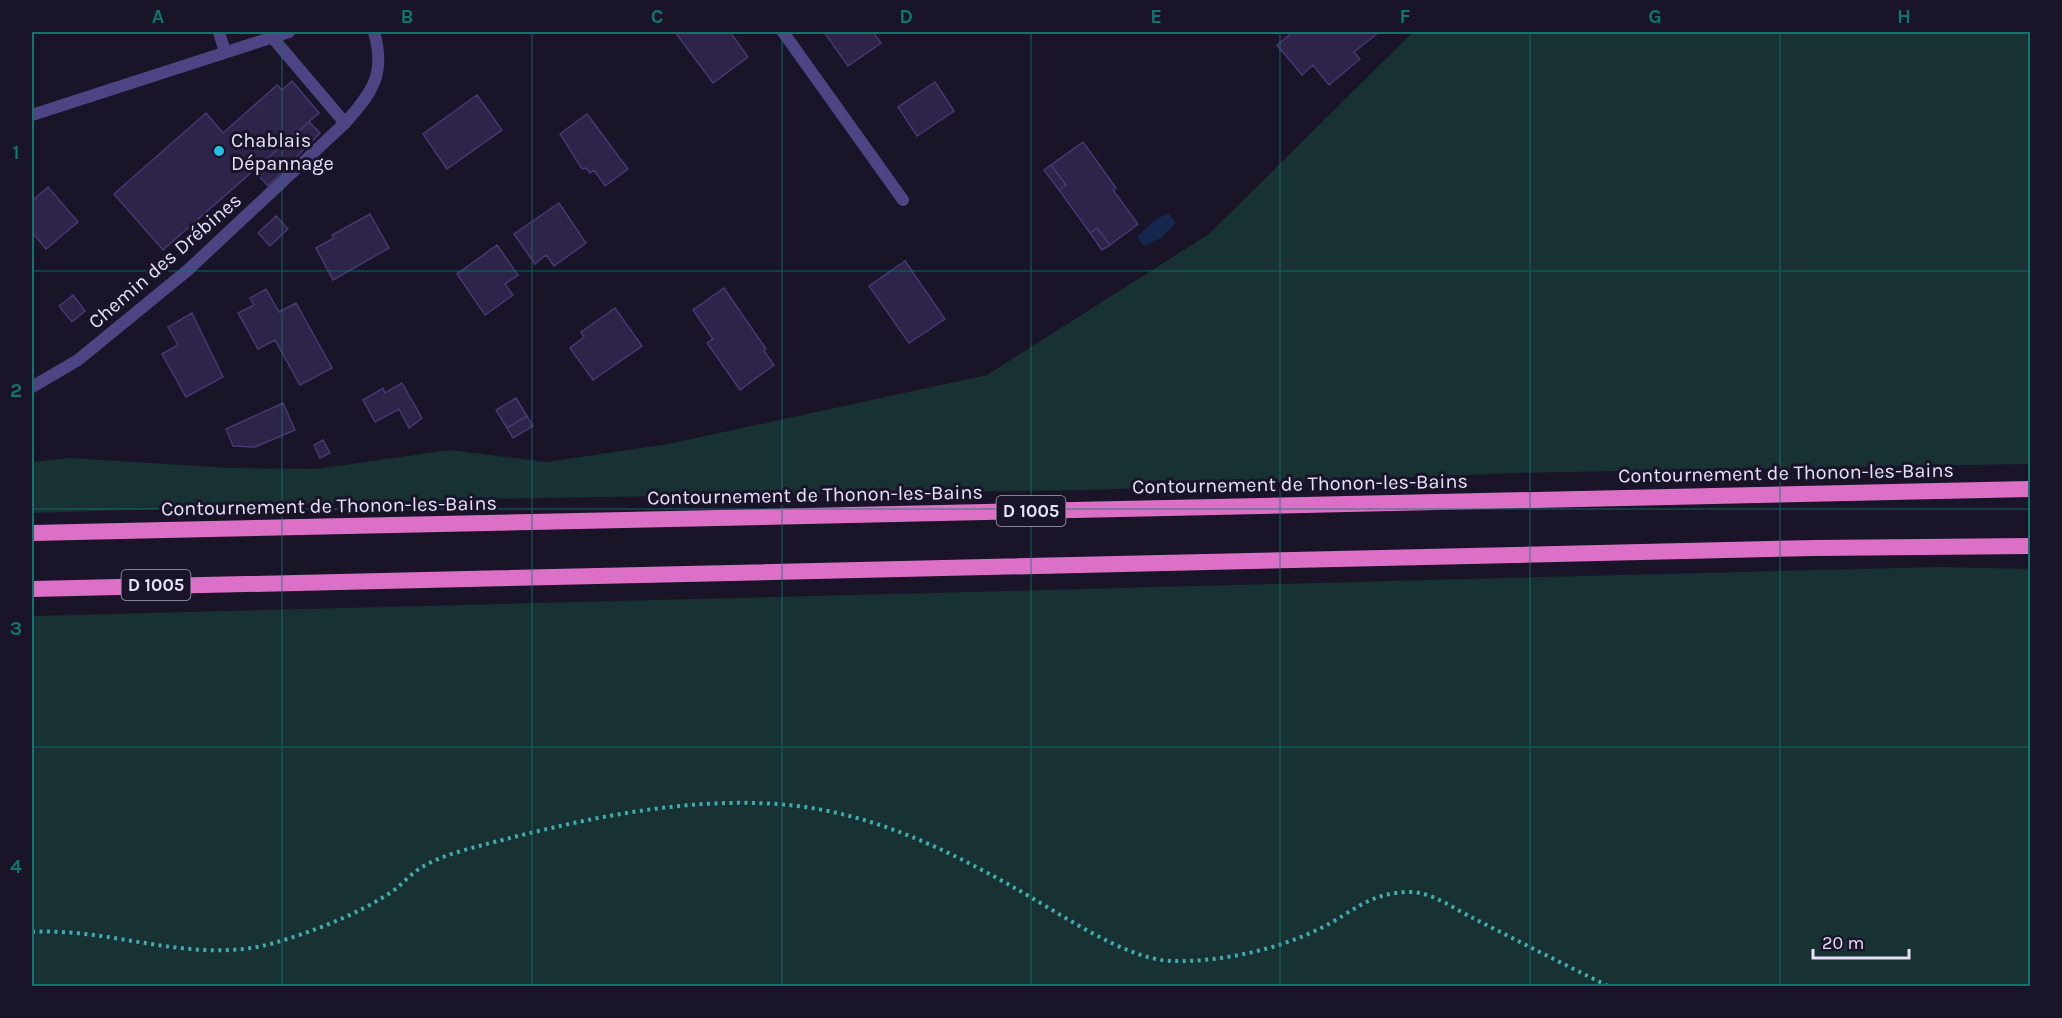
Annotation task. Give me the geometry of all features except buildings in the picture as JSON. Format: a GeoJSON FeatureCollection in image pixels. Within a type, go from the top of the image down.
{"type":"FeatureCollection","features":[{"type":"Feature","properties":{"kind":"highway","name":"Contournement de Thonon-les-Bains"},"geometry":{"type":"LineString","coordinates":[[32,533],[2031,489]]}},
{"type":"Feature","properties":{"kind":"highway","name":"D 1005"},"geometry":{"type":"LineString","coordinates":[[32,589],[1791,549],[2031,546]]}},
{"type":"Feature","properties":{"kind":"street"},"geometry":{"type":"LineString","coordinates":[[219,32],[225,52]]}},
{"type":"Feature","properties":{"kind":"street"},"geometry":{"type":"LineString","coordinates":[[32,115],[289,32]]}},
{"type":"Feature","properties":{"kind":"street","name":"Chemin des Drébines"},"geometry":{"type":"LineString","coordinates":[[32,387],[78,360],[188,270],[345,123],[362,104],[378,75],[379,48],[374,32]]}},
{"type":"Feature","properties":{"kind":"street"},"geometry":{"type":"LineString","coordinates":[[783,32],[903,200]]}},
{"type":"Feature","properties":{"kind":"street"},"geometry":{"type":"LineString","coordinates":[[272,37],[345,123]]}},
{"type":"Feature","properties":{"kind":"path"},"geometry":{"type":"LineString","coordinates":[[32,932],[63,930],[203,951],[239,950],[273,944],[333,921],[390,893],[423,866],[480,846],[594,817],[689,805],[777,804],[866,819],[926,841],[1128,951],[1168,961],[1209,958],[1282,946],[1322,928],[1377,896],[1416,891],[1608,987]]}},
{"type":"Feature","properties":{"kind":"path"},"geometry":{"type":"LineString","coordinates":[[1822,987],[1846,987]]}},
{"type":"Feature","properties":{"kind":"green space"},"geometry":{"type":"Polygon","coordinates":[[[1413,32],[2030,32],[2030,464],[1514,473],[1091,490],[477,499],[32,513],[32,462],[70,458],[230,468],[316,469],[450,450],[547,462],[668,444],[987,375],[1209,234],[1413,32]]]}},
{"type":"Feature","properties":{"kind":"green space"},"geometry":{"type":"Polygon","coordinates":[[[1937,567],[2030,569],[2030,986],[32,986],[32,616],[1937,567]]]}},
{"type":"Feature","properties":{"kind":"water"},"geometry":{"type":"Polygon","coordinates":[[[1169,214],[1176,223],[1161,238],[1144,246],[1137,237],[1157,218],[1169,214]]]}},
{"type":"Feature","properties":{"kind":"place","name":"Chablais Dépannage"},"geometry":{"type":"Point","coordinates":[219,151]}}]}
